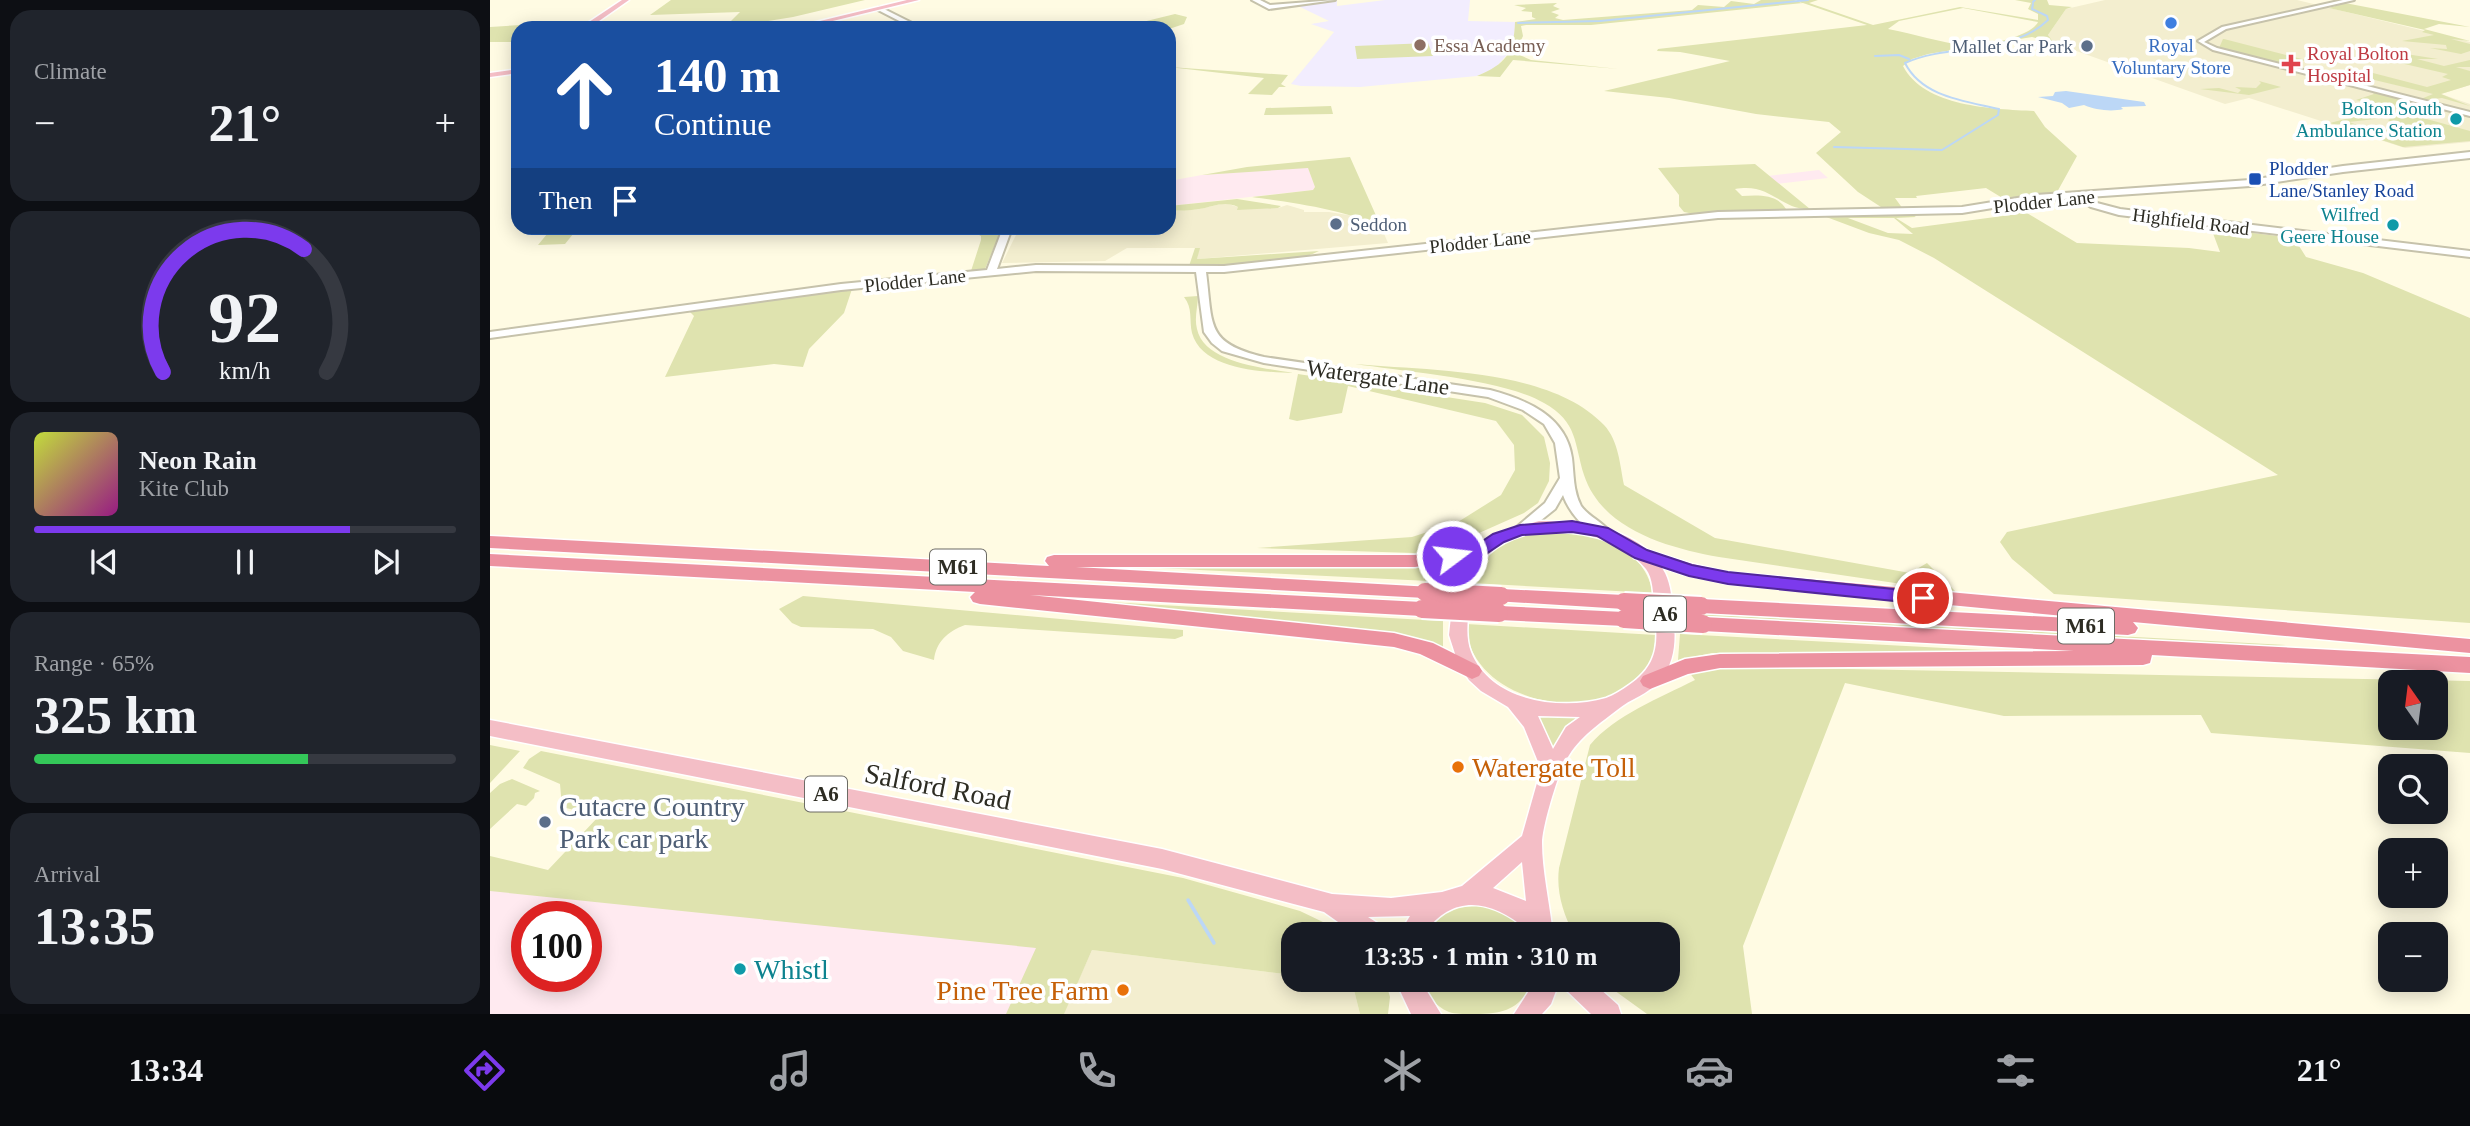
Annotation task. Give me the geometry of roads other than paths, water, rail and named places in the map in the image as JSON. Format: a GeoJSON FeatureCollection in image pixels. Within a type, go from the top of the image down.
{"type":"FeatureCollection","features":[{"type":"Feature","properties":{"kind":"highway","name":"M61"},"geometry":{"type":"LineString","coordinates":[[490,542],[814,559],[1424,600]]}},
{"type":"Feature","properties":{"kind":"highway","name":"M61"},"geometry":{"type":"LineString","coordinates":[[814,559],[1415,561],[1480,550]]}},
{"type":"Feature","properties":{"kind":"highway","name":"M61"},"geometry":{"type":"LineString","coordinates":[[1641,554],[1689,570],[1728,578],[2460,646]]}},
{"type":"Feature","properties":{"kind":"highway","name":"M61"},"geometry":{"type":"LineString","coordinates":[[490,560],[2460,646]]}},
{"type":"Feature","properties":{"kind":"highway","name":"M61"},"geometry":{"type":"LineString","coordinates":[[691,570],[1115,609],[1394,640],[1426,648],[1472,671]]}},
{"type":"Feature","properties":{"kind":"highway","name":"M61"},"geometry":{"type":"LineString","coordinates":[[1702,615],[2470,665]]}},
{"type":"Feature","properties":{"kind":"highway","name":"M61"},"geometry":{"type":"LineString","coordinates":[[1650,681],[1685,667],[1720,661],[2021,657],[2384,660]]}},
{"type":"Feature","properties":{"kind":"main road"},"geometry":{"type":"LineString","coordinates":[[594,21],[626,0]]}},
{"type":"Feature","properties":{"kind":"main road"},"geometry":{"type":"LineString","coordinates":[[826,21],[916,0]]}},
{"type":"Feature","properties":{"kind":"main road"},"geometry":{"type":"LineString","coordinates":[[490,75],[511,72]]}},
{"type":"Feature","properties":{"kind":"main road","name":"A6"},"geometry":{"type":"LineString","coordinates":[[1541,922],[1531,841],[1551,769],[1573,732],[1650,681],[1664,661],[1666,625],[1660,579],[1641,554],[1602,531],[1559,526],[1520,530],[1498,538],[1480,550],[1470,563],[1462,582],[1458,635],[1461,649],[1472,671],[1488,687],[1514,701],[1545,710],[1569,711],[1616,703]]}},
{"type":"Feature","properties":{"kind":"main road","name":"A6"},"geometry":{"type":"LineString","coordinates":[[1514,701],[1532,723],[1551,769]]}},
{"type":"Feature","properties":{"kind":"main road","name":"Salford Road"},"geometry":{"type":"LineString","coordinates":[[490,728],[1162,859],[1332,904],[1391,908],[1444,902]]}},
{"type":"Feature","properties":{"kind":"main road","name":"A6"},"geometry":{"type":"LineString","coordinates":[[1468,895],[1531,841]]}},
{"type":"Feature","properties":{"kind":"main road","name":"A6"},"geometry":{"type":"LineString","coordinates":[[1420,922],[1426,914],[1444,902],[1468,895],[1489,895],[1509,901],[1526,912],[1535,922]]}},
{"type":"Feature","properties":{"kind":"main road","name":"Salford Road"},"geometry":{"type":"LineString","coordinates":[[1332,904],[1357,922]]}},
{"type":"Feature","properties":{"kind":"main road"},"geometry":{"type":"LineString","coordinates":[[1413,992],[1421,1007],[1429,1014]]}},
{"type":"Feature","properties":{"kind":"main road"},"geometry":{"type":"LineString","coordinates":[[1526,1014],[1544,992]]}},
{"type":"Feature","properties":{"kind":"main road"},"geometry":{"type":"LineString","coordinates":[[1586,992],[1609,1014]]}},
{"type":"Feature","properties":{"kind":"street"},"geometry":{"type":"LineString","coordinates":[[1255,0],[1269,7],[1332,0]]}},
{"type":"Feature","properties":{"kind":"street"},"geometry":{"type":"LineString","coordinates":[[2351,0],[2224,28],[2210,43],[2470,114]]}},
{"type":"Feature","properties":{"kind":"street"},"geometry":{"type":"LineString","coordinates":[[880,9],[904,21]]}},
{"type":"Feature","properties":{"kind":"street","name":"Plodder Lane"},"geometry":{"type":"LineString","coordinates":[[490,335],[803,292],[991,272],[1057,267],[1201,271],[1718,215],[1951,211],[2036,198],[2223,186],[2357,167],[2470,156]]}},
{"type":"Feature","properties":{"kind":"street","name":"Highfield Road"},"geometry":{"type":"LineString","coordinates":[[2082,197],[2094,205],[2119,212],[2470,254]]}},
{"type":"Feature","properties":{"kind":"street"},"geometry":{"type":"LineString","coordinates":[[991,272],[1004,235]]}},
{"type":"Feature","properties":{"kind":"street","name":"Watergate Lane"},"geometry":{"type":"LineString","coordinates":[[1201,271],[1205,325],[1211,336],[1228,349],[1264,360],[1474,391],[1513,401],[1541,414],[1554,428],[1563,446],[1565,480],[1575,507],[1602,531]]}},
{"type":"Feature","properties":{"kind":"street"},"geometry":{"type":"LineString","coordinates":[[1520,530],[1550,506],[1565,480]]}},
{"type":"Feature","properties":{"kind":"water"},"geometry":{"type":"Polygon","coordinates":[[[2066,91],[2144,102],[2146,106],[2121,107],[2123,109],[2114,110],[2084,105],[2069,108],[2062,103],[2038,97],[2053,96],[2055,92],[2066,91]]]}},
{"type":"Feature","properties":{"kind":"waterway"},"geometry":{"type":"LineString","coordinates":[[1518,23],[1600,21],[1808,0]]}},
{"type":"Feature","properties":{"kind":"waterway"},"geometry":{"type":"LineString","coordinates":[[1834,147],[1942,150],[1998,115],[1999,109],[1959,100],[1933,90],[1922,83],[1905,63],[1941,53],[2017,39],[2048,20],[2047,16],[2032,9],[2033,4]]}},
{"type":"Feature","properties":{"kind":"waterway"},"geometry":{"type":"LineString","coordinates":[[1875,56],[1899,55],[1909,59]]}},
{"type":"Feature","properties":{"kind":"waterway"},"geometry":{"type":"LineString","coordinates":[[1188,900],[1214,943]]}},
{"type":"Feature","properties":{"kind":"place","name":"Royal Voluntary Store"},"geometry":{"type":"Point","coordinates":[2171,23]}},
{"type":"Feature","properties":{"kind":"place","name":"Essa Academy"},"geometry":{"type":"Point","coordinates":[1420,45]}},
{"type":"Feature","properties":{"kind":"place","name":"Mallet Car Park"},"geometry":{"type":"Point","coordinates":[2087,46]}},
{"type":"Feature","properties":{"kind":"place","name":"Royal Bolton Hospital"},"geometry":{"type":"Point","coordinates":[2291,64]}},
{"type":"Feature","properties":{"kind":"place","name":"Bolton South Ambulance Station"},"geometry":{"type":"Point","coordinates":[2456,119]}},
{"type":"Feature","properties":{"kind":"place","name":"Plodder Lane/Stanley Road"},"geometry":{"type":"Point","coordinates":[2255,179]}},
{"type":"Feature","properties":{"kind":"place","name":"Seddon"},"geometry":{"type":"Point","coordinates":[1336,224]}},
{"type":"Feature","properties":{"kind":"place","name":"Wilfred Geere House"},"geometry":{"type":"Point","coordinates":[2393,225]}},
{"type":"Feature","properties":{"kind":"place","name":"Watergate Toll"},"geometry":{"type":"Point","coordinates":[1458,767]}},
{"type":"Feature","properties":{"kind":"place","name":"Cutacre Country Park car park"},"geometry":{"type":"Point","coordinates":[545,822]}},
{"type":"Feature","properties":{"kind":"place","name":"Whistl"},"geometry":{"type":"Point","coordinates":[740,969]}},
{"type":"Feature","properties":{"kind":"place","name":"Pine Tree Farm"},"geometry":{"type":"Point","coordinates":[1123,990]}}]}
